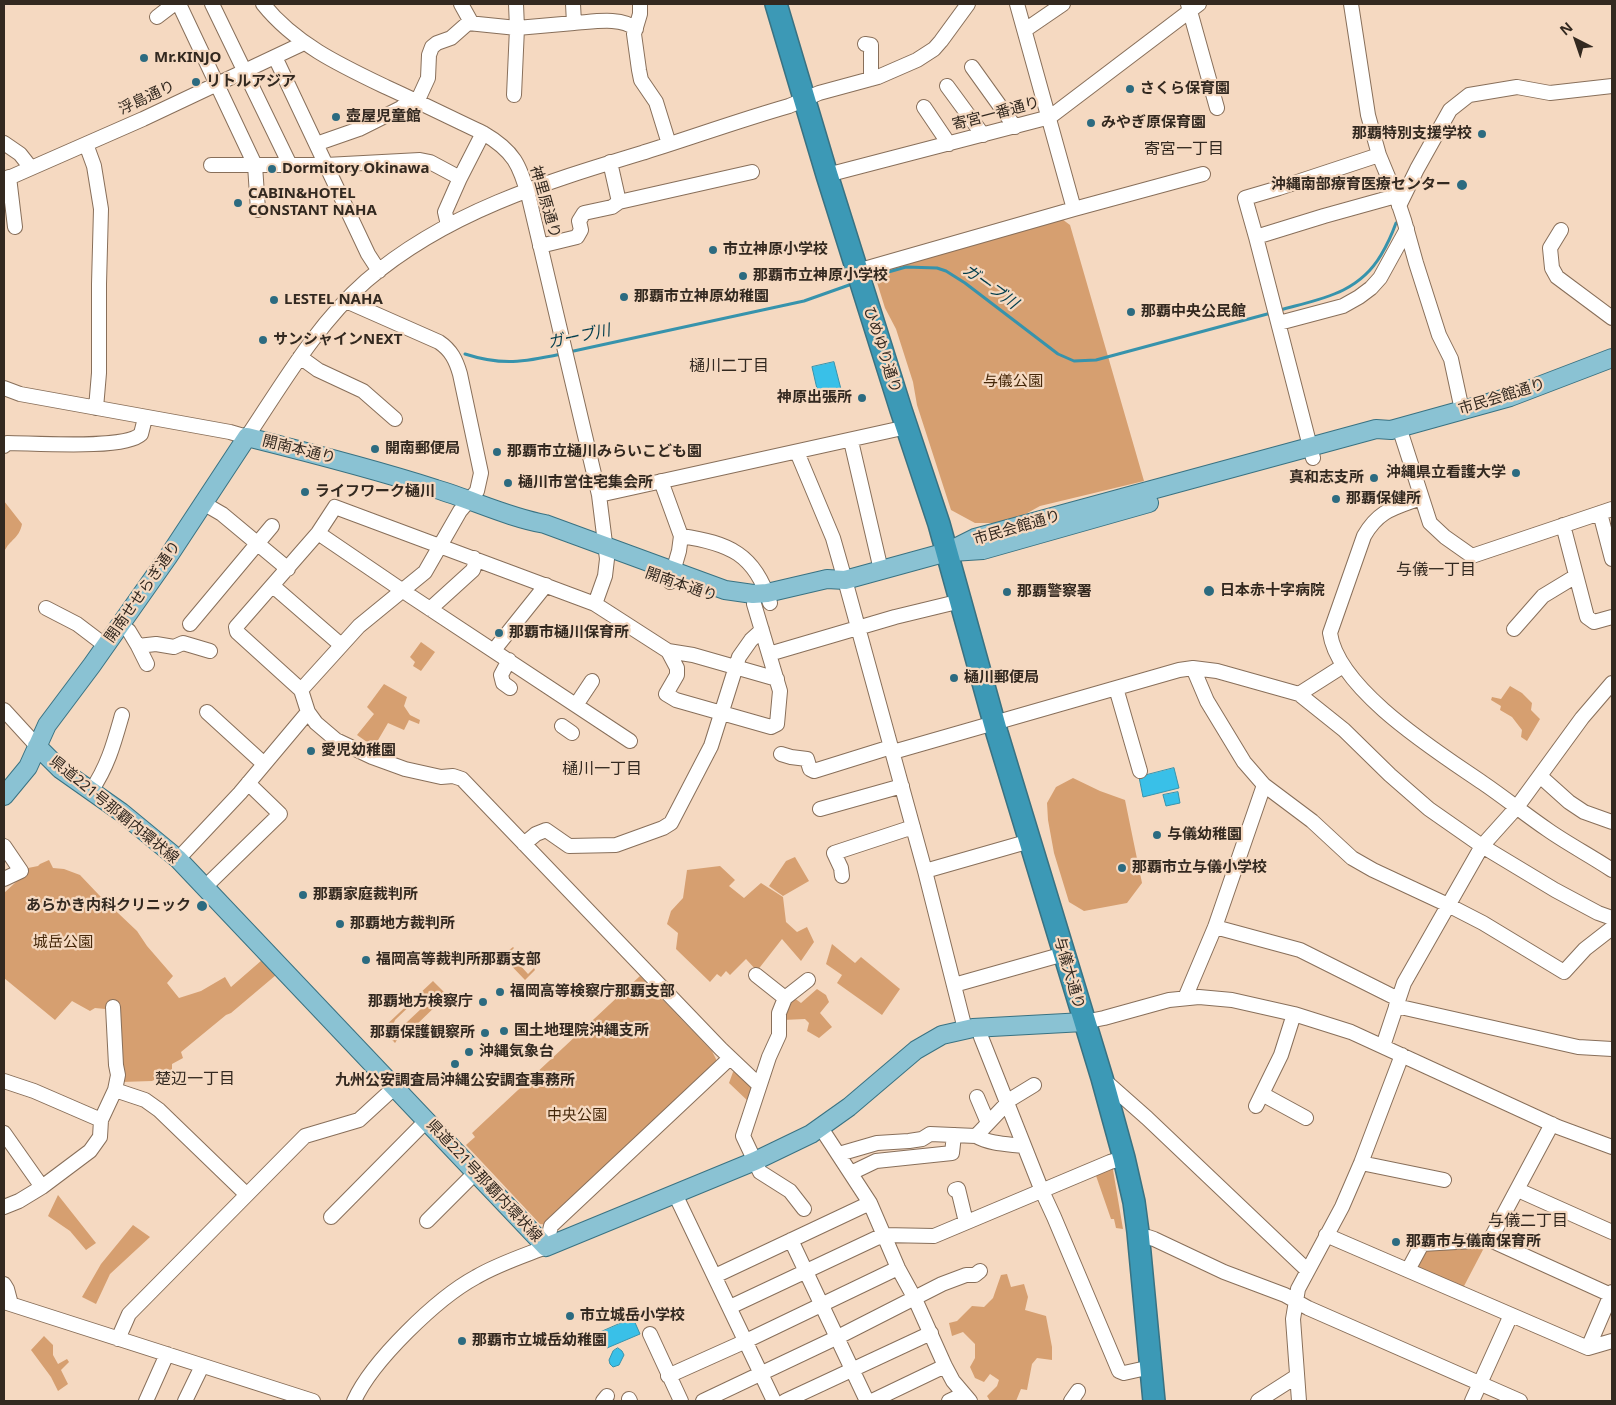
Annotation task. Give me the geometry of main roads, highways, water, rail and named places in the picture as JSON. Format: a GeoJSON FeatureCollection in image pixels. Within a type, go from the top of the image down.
{"type":"FeatureCollection","features":[{"type":"Feature","properties":{"kind":"highway","name":"ひめゆり通り"},"geometry":{"type":"LineString","coordinates":[[776,4],[827,175],[947,552]]}},
{"type":"Feature","properties":{"kind":"highway","name":"与儀大通り"},"geometry":{"type":"LineString","coordinates":[[947,552],[994,724],[1102,1078],[1124,1158],[1134,1202],[1154,1401]]}},
{"type":"Feature","properties":{"kind":"main road","name":"市民会館通り"},"geometry":{"type":"LineString","coordinates":[[947,552],[975,538],[1312,452],[1376,429],[1395,429],[1510,396],[1547,384],[1612,358]]}},
{"type":"Feature","properties":{"kind":"main road","name":"開南本通り"},"geometry":{"type":"LineString","coordinates":[[247,437],[373,469],[522,520],[545,524],[721,599],[764,600],[834,588],[845,580],[947,552]]}},
{"type":"Feature","properties":{"kind":"main road","name":"開南せせらぎ通り"},"geometry":{"type":"LineString","coordinates":[[4,796],[24,772],[46,725],[120,626],[247,437]]}},
{"type":"Feature","properties":{"kind":"main road","name":"県道221号那覇内環状線"},"geometry":{"type":"LineString","coordinates":[[37,746],[60,769],[121,812],[178,859],[546,1247],[788,1146],[821,1128],[922,1046],[942,1035],[972,1028],[1084,1022]]}},
{"type":"Feature","properties":{"kind":"water"},"geometry":{"type":"Polygon","coordinates":[[[834,362],[843,397],[820,402],[812,367],[834,362]]]}},
{"type":"Feature","properties":{"kind":"water"},"geometry":{"type":"Polygon","coordinates":[[[1174,768],[1179,788],[1143,797],[1139,777],[1174,768]]]}},
{"type":"Feature","properties":{"kind":"water"},"geometry":{"type":"Polygon","coordinates":[[[1178,792],[1180,803],[1166,806],[1163,795],[1178,792]]]}},
{"type":"Feature","properties":{"kind":"water"},"geometry":{"type":"Polygon","coordinates":[[[633,1318],[640,1334],[607,1348],[601,1332],[633,1318]]]}},
{"type":"Feature","properties":{"kind":"water"},"geometry":{"type":"Polygon","coordinates":[[[618,1348],[624,1355],[619,1365],[613,1367],[609,1360],[613,1351],[618,1348]]]}},
{"type":"Feature","properties":{"kind":"waterway","name":"ガーブ川"},"geometry":{"type":"LineString","coordinates":[[1280,310],[1323,298],[1349,287],[1372,268],[1381,255],[1396,223]]}},
{"type":"Feature","properties":{"kind":"waterway","name":"ガーブ川"},"geometry":{"type":"LineString","coordinates":[[867,278],[906,267],[937,268],[946,271],[965,283],[1058,354],[1074,361],[1096,360],[1271,313]]}},
{"type":"Feature","properties":{"kind":"waterway","name":"ガーブ川"},"geometry":{"type":"LineString","coordinates":[[569,352],[804,301],[852,284]]}},
{"type":"Feature","properties":{"kind":"waterway","name":"ガーブ川"},"geometry":{"type":"LineString","coordinates":[[465,354],[478,358],[513,362],[561,354]]}},
{"type":"Feature","properties":{"kind":"place","name":"Mr.KINJO"},"geometry":{"type":"Point","coordinates":[144,58]}},
{"type":"Feature","properties":{"kind":"place","name":"リトルアジア"},"geometry":{"type":"Point","coordinates":[196,82]}},
{"type":"Feature","properties":{"kind":"place","name":"さくら保育園"},"geometry":{"type":"Point","coordinates":[1130,89]}},
{"type":"Feature","properties":{"kind":"place","name":"壺屋児童館"},"geometry":{"type":"Point","coordinates":[336,117]}},
{"type":"Feature","properties":{"kind":"place","name":"みやぎ原保育園"},"geometry":{"type":"Point","coordinates":[1091,123]}},
{"type":"Feature","properties":{"kind":"place","name":"那覇特別支援学校"},"geometry":{"type":"Point","coordinates":[1482,134]}},
{"type":"Feature","properties":{"kind":"place","name":"Dormitory Okinawa"},"geometry":{"type":"Point","coordinates":[272,169]}},
{"type":"Feature","properties":{"kind":"place","name":"沖縄南部療育医療センター"},"geometry":{"type":"Point","coordinates":[1462,185]}},
{"type":"Feature","properties":{"kind":"place","name":"CABIN&HOTEL CONSTANT NAHA"},"geometry":{"type":"Point","coordinates":[238,203]}},
{"type":"Feature","properties":{"kind":"place","name":"市立神原小学校"},"geometry":{"type":"Point","coordinates":[713,250]}},
{"type":"Feature","properties":{"kind":"place","name":"那覇市立神原小学校"},"geometry":{"type":"Point","coordinates":[743,276]}},
{"type":"Feature","properties":{"kind":"place","name":"那覇市立神原幼稚園"},"geometry":{"type":"Point","coordinates":[624,297]}},
{"type":"Feature","properties":{"kind":"place","name":"LESTEL NAHA"},"geometry":{"type":"Point","coordinates":[274,300]}},
{"type":"Feature","properties":{"kind":"place","name":"那覇中央公民館"},"geometry":{"type":"Point","coordinates":[1131,312]}},
{"type":"Feature","properties":{"kind":"place","name":"サンシャインNEXT"},"geometry":{"type":"Point","coordinates":[263,340]}},
{"type":"Feature","properties":{"kind":"place","name":"神原出張所"},"geometry":{"type":"Point","coordinates":[862,398]}},
{"type":"Feature","properties":{"kind":"place","name":"開南郵便局"},"geometry":{"type":"Point","coordinates":[375,449]}},
{"type":"Feature","properties":{"kind":"place","name":"那覇市立樋川みらいこども園"},"geometry":{"type":"Point","coordinates":[497,452]}},
{"type":"Feature","properties":{"kind":"place","name":"沖縄県立看護大学"},"geometry":{"type":"Point","coordinates":[1516,473]}},
{"type":"Feature","properties":{"kind":"place","name":"真和志支所"},"geometry":{"type":"Point","coordinates":[1374,478]}},
{"type":"Feature","properties":{"kind":"place","name":"樋川市営住宅集会所"},"geometry":{"type":"Point","coordinates":[508,483]}},
{"type":"Feature","properties":{"kind":"place","name":"ライフワーク樋川"},"geometry":{"type":"Point","coordinates":[305,492]}},
{"type":"Feature","properties":{"kind":"place","name":"那覇保健所"},"geometry":{"type":"Point","coordinates":[1336,499]}},
{"type":"Feature","properties":{"kind":"place","name":"日本赤十字病院"},"geometry":{"type":"Point","coordinates":[1209,591]}},
{"type":"Feature","properties":{"kind":"place","name":"那覇警察署"},"geometry":{"type":"Point","coordinates":[1007,592]}},
{"type":"Feature","properties":{"kind":"place","name":"那覇市樋川保育所"},"geometry":{"type":"Point","coordinates":[499,633]}},
{"type":"Feature","properties":{"kind":"place","name":"樋川郵便局"},"geometry":{"type":"Point","coordinates":[954,678]}},
{"type":"Feature","properties":{"kind":"place","name":"愛児幼稚園"},"geometry":{"type":"Point","coordinates":[311,751]}},
{"type":"Feature","properties":{"kind":"place","name":"与儀幼稚園"},"geometry":{"type":"Point","coordinates":[1157,835]}},
{"type":"Feature","properties":{"kind":"place","name":"那覇市立与儀小学校"},"geometry":{"type":"Point","coordinates":[1122,868]}},
{"type":"Feature","properties":{"kind":"place","name":"那覇家庭裁判所"},"geometry":{"type":"Point","coordinates":[303,895]}},
{"type":"Feature","properties":{"kind":"place","name":"あらかき内科クリニック"},"geometry":{"type":"Point","coordinates":[202,906]}},
{"type":"Feature","properties":{"kind":"place","name":"那覇地方裁判所"},"geometry":{"type":"Point","coordinates":[340,924]}},
{"type":"Feature","properties":{"kind":"place","name":"福岡高等裁判所那覇支部"},"geometry":{"type":"Point","coordinates":[366,960]}},
{"type":"Feature","properties":{"kind":"place","name":"福岡高等検察庁那覇支部"},"geometry":{"type":"Point","coordinates":[500,992]}},
{"type":"Feature","properties":{"kind":"place","name":"那覇地方検察庁"},"geometry":{"type":"Point","coordinates":[483,1002]}},
{"type":"Feature","properties":{"kind":"place","name":"国土地理院沖縄支所"},"geometry":{"type":"Point","coordinates":[504,1031]}},
{"type":"Feature","properties":{"kind":"place","name":"那覇保護観察所"},"geometry":{"type":"Point","coordinates":[485,1033]}},
{"type":"Feature","properties":{"kind":"place","name":"沖縄気象台"},"geometry":{"type":"Point","coordinates":[469,1052]}},
{"type":"Feature","properties":{"kind":"place","name":"九州公安調査局沖縄公安調査事務所"},"geometry":{"type":"Point","coordinates":[455,1064]}},
{"type":"Feature","properties":{"kind":"place","name":"那覇市与儀南保育所"},"geometry":{"type":"Point","coordinates":[1396,1242]}},
{"type":"Feature","properties":{"kind":"place","name":"市立城岳小学校"},"geometry":{"type":"Point","coordinates":[570,1316]}},
{"type":"Feature","properties":{"kind":"place","name":"那覇市立城岳幼稚園"},"geometry":{"type":"Point","coordinates":[462,1341]}},
{"type":"Feature","properties":{"kind":"district","name":"寄宮一丁目"},"geometry":{"type":"Point","coordinates":[1184,149]}},
{"type":"Feature","properties":{"kind":"district","name":"樋川二丁目"},"geometry":{"type":"Point","coordinates":[729,366]}},
{"type":"Feature","properties":{"kind":"district","name":"与儀一丁目"},"geometry":{"type":"Point","coordinates":[1436,570]}},
{"type":"Feature","properties":{"kind":"district","name":"樋川一丁目"},"geometry":{"type":"Point","coordinates":[602,769]}},
{"type":"Feature","properties":{"kind":"district","name":"楚辺一丁目"},"geometry":{"type":"Point","coordinates":[195,1079]}},
{"type":"Feature","properties":{"kind":"district","name":"与儀二丁目"},"geometry":{"type":"Point","coordinates":[1528,1221]}},
{"type":"Feature","properties":{"kind":"park label","name":"与儀公園"},"geometry":{"type":"Point","coordinates":[1013,382]}},
{"type":"Feature","properties":{"kind":"park label","name":"城岳公園"},"geometry":{"type":"Point","coordinates":[63,943]}},
{"type":"Feature","properties":{"kind":"park label","name":"中央公園"},"geometry":{"type":"Point","coordinates":[577,1116]}}]}
